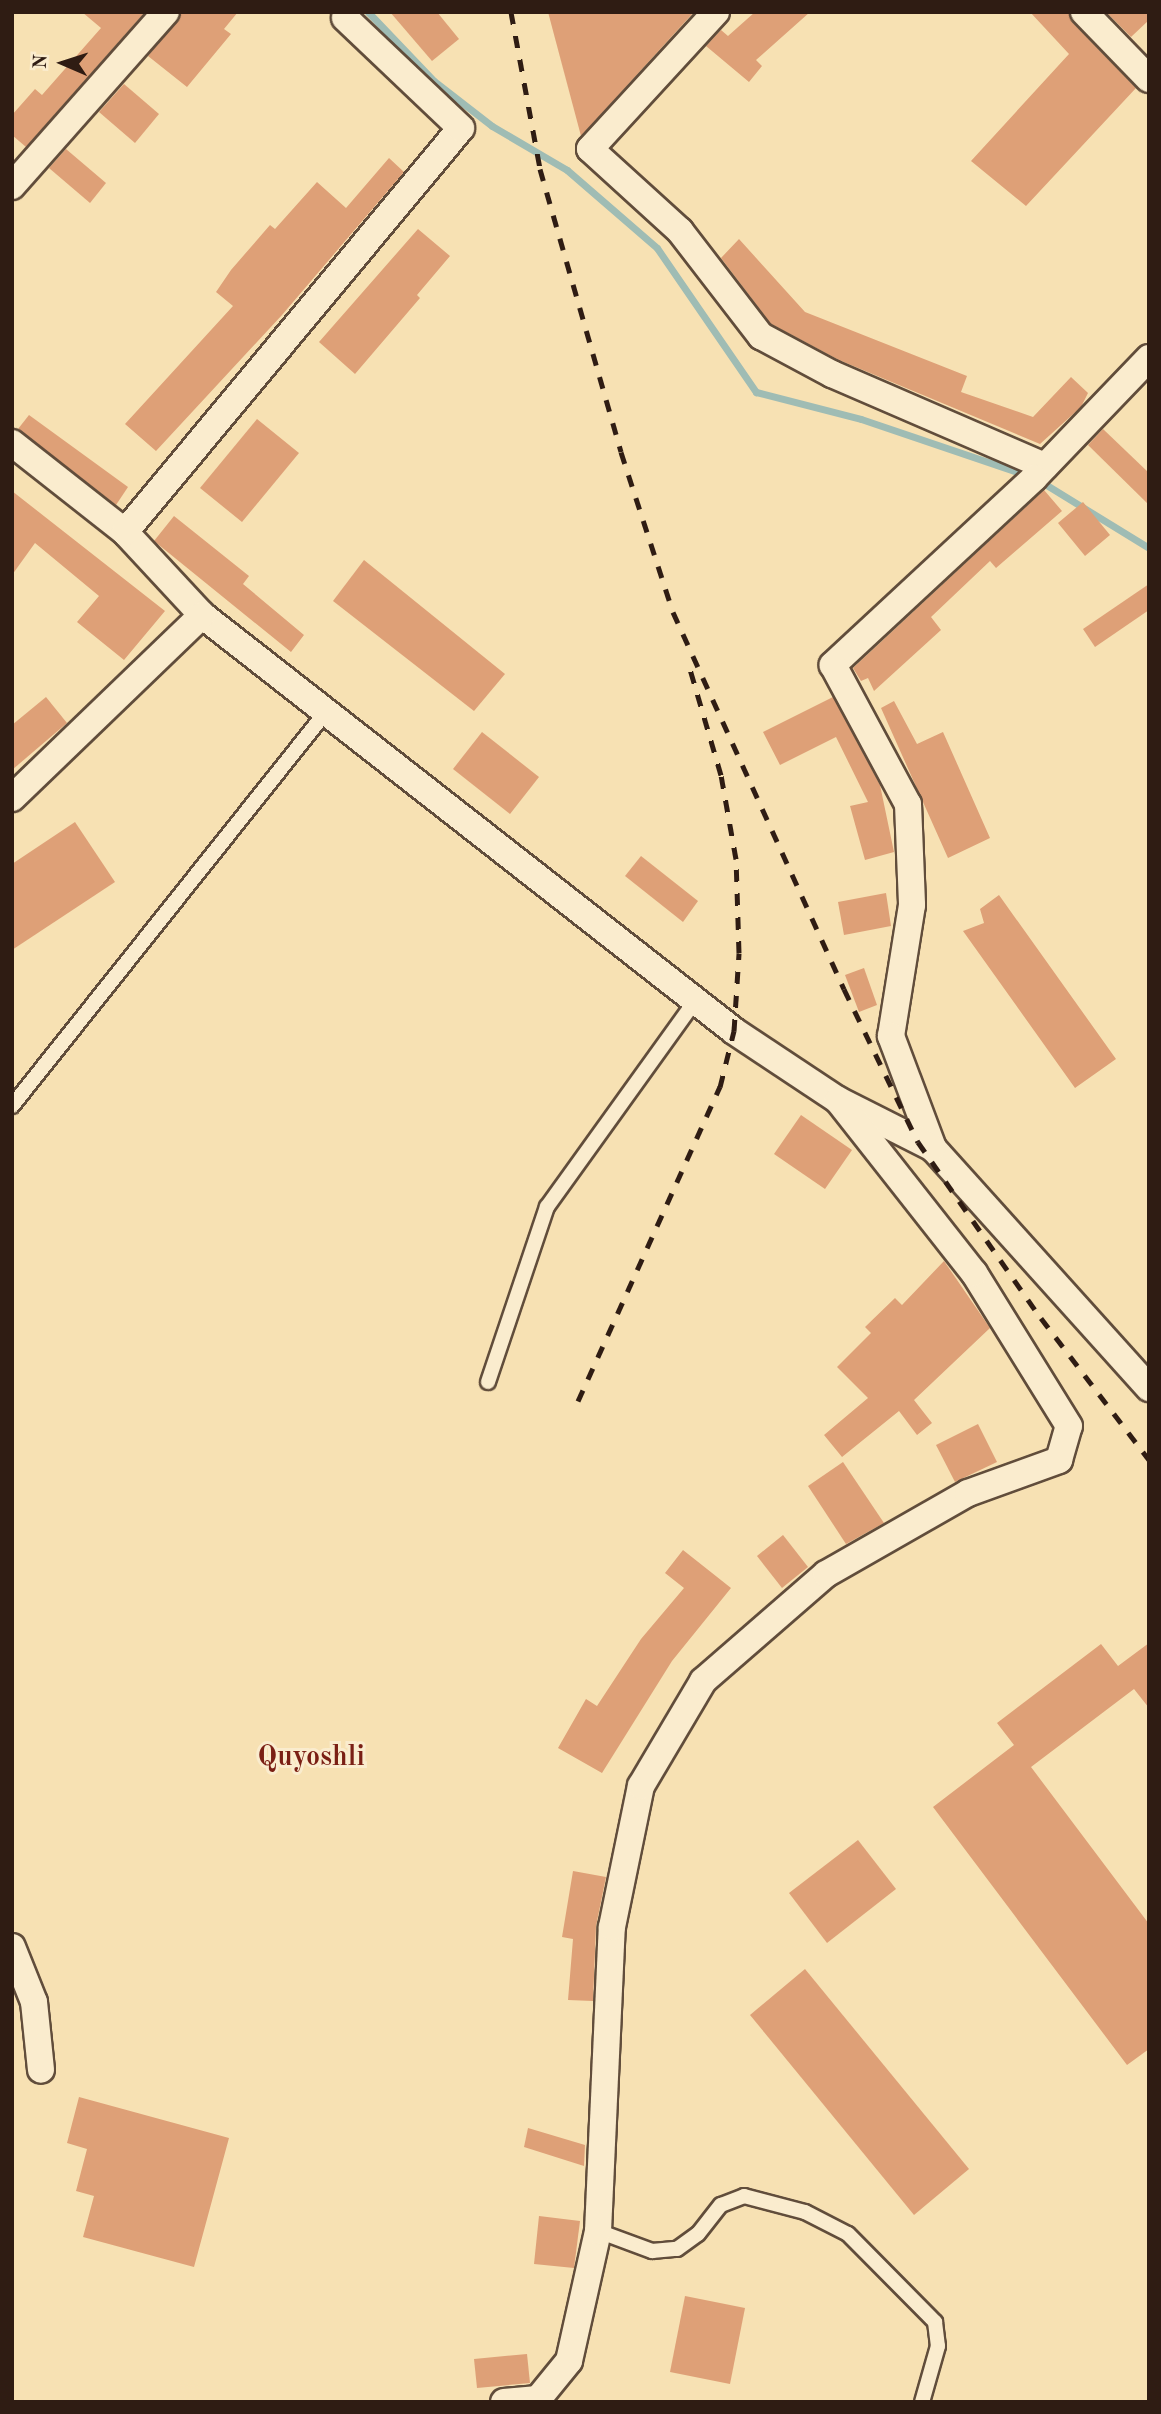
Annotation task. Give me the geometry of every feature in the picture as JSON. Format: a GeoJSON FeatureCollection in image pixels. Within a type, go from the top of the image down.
{"type":"FeatureCollection","features":[{"type":"Feature","properties":{"kind":"street"},"geometry":{"type":"LineString","coordinates":[[12,186],[166,12]]}},
{"type":"Feature","properties":{"kind":"street"},"geometry":{"type":"LineString","coordinates":[[716,12],[590,149],[680,231],[761,336],[832,374],[1045,466]]}},
{"type":"Feature","properties":{"kind":"street"},"geometry":{"type":"LineString","coordinates":[[1084,12],[1147,73]]}},
{"type":"Feature","properties":{"kind":"street"},"geometry":{"type":"LineString","coordinates":[[125,532],[461,128],[345,18]]}},
{"type":"Feature","properties":{"kind":"street"},"geometry":{"type":"LineString","coordinates":[[933,1148],[891,1036],[912,905],[908,804],[833,665],[1045,466],[1149,358]]}},
{"type":"Feature","properties":{"kind":"street"},"geometry":{"type":"LineString","coordinates":[[12,443],[125,532],[202,615],[696,1000],[838,1100],[933,1148],[1149,1388]]}},
{"type":"Feature","properties":{"kind":"street"},"geometry":{"type":"LineString","coordinates":[[12,798],[202,615]]}},
{"type":"Feature","properties":{"kind":"street"},"geometry":{"type":"LineString","coordinates":[[505,2402],[538,2399],[569,2361],[598,2231],[611,1927],[641,1786],[703,1681],[826,1574],[968,1493],[1059,1460],[1069,1426],[974,1273],[838,1100]]}},
{"type":"Feature","properties":{"kind":"street"},"geometry":{"type":"LineString","coordinates":[[12,1947],[34,2002],[41,2070]]}},
{"type":"Feature","properties":{"kind":"lane"},"geometry":{"type":"LineString","coordinates":[[12,1106],[326,712]]}},
{"type":"Feature","properties":{"kind":"lane"},"geometry":{"type":"LineString","coordinates":[[488,1382],[547,1208],[696,1000]]}},
{"type":"Feature","properties":{"kind":"lane"},"geometry":{"type":"LineString","coordinates":[[598,2231],[652,2251],[677,2249],[698,2234],[721,2205],[744,2196],[805,2212],[848,2234],[935,2322],[938,2346],[922,2402]]}},
{"type":"Feature","properties":{"kind":"building"},"geometry":{"type":"Polygon","coordinates":[[[82,12],[145,12],[26,147],[12,135],[12,115],[35,89],[42,95],[101,28],[82,12]]]}},
{"type":"Feature","properties":{"kind":"building"},"geometry":{"type":"Polygon","coordinates":[[[181,12],[238,12],[224,29],[231,34],[187,87],[148,56],[181,12]]]}},
{"type":"Feature","properties":{"kind":"building"},"geometry":{"type":"Polygon","coordinates":[[[390,12],[437,12],[459,39],[432,61],[390,12]]]}},
{"type":"Feature","properties":{"kind":"building"},"geometry":{"type":"Polygon","coordinates":[[[548,12],[694,12],[581,136],[548,12]]]}},
{"type":"Feature","properties":{"kind":"building"},"geometry":{"type":"Polygon","coordinates":[[[755,12],[810,12],[756,60],[762,66],[749,82],[706,46],[721,30],[728,36],[755,12]]]}},
{"type":"Feature","properties":{"kind":"building"},"geometry":{"type":"Polygon","coordinates":[[[1030,12],[1069,12],[1073,23],[1136,88],[1026,206],[971,161],[1069,54],[1030,12]]]}},
{"type":"Feature","properties":{"kind":"building"},"geometry":{"type":"Polygon","coordinates":[[[1106,12],[1149,12],[1149,20],[1131,37],[1106,12]]]}},
{"type":"Feature","properties":{"kind":"building"},"geometry":{"type":"Polygon","coordinates":[[[124,84],[159,114],[135,143],[99,112],[124,84]]]}},
{"type":"Feature","properties":{"kind":"building"},"geometry":{"type":"Polygon","coordinates":[[[66,149],[106,183],[90,203],[49,168],[66,149]]]}},
{"type":"Feature","properties":{"kind":"building"},"geometry":{"type":"Polygon","coordinates":[[[389,158],[404,172],[282,315],[156,451],[125,424],[233,306],[216,292],[231,270],[270,225],[275,229],[317,182],[346,208],[389,158]]]}},
{"type":"Feature","properties":{"kind":"building"},"geometry":{"type":"Polygon","coordinates":[[[418,229],[450,256],[417,295],[420,298],[355,374],[319,342],[418,229]]]}},
{"type":"Feature","properties":{"kind":"building"},"geometry":{"type":"Polygon","coordinates":[[[739,239],[805,312],[967,376],[961,392],[1033,417],[1071,377],[1088,393],[1081,407],[1040,444],[839,360],[771,324],[721,258],[739,239]]]}},
{"type":"Feature","properties":{"kind":"building"},"geometry":{"type":"Polygon","coordinates":[[[29,415],[128,487],[116,505],[18,429],[29,415]]]}},
{"type":"Feature","properties":{"kind":"building"},"geometry":{"type":"Polygon","coordinates":[[[257,419],[299,453],[242,522],[200,488],[257,419]]]}},
{"type":"Feature","properties":{"kind":"building"},"geometry":{"type":"Polygon","coordinates":[[[1103,429],[1149,473],[1149,505],[1088,445],[1103,429]]]}},
{"type":"Feature","properties":{"kind":"building"},"geometry":{"type":"Polygon","coordinates":[[[1044,490],[1062,511],[996,568],[990,561],[931,617],[941,630],[874,691],[868,678],[861,681],[853,668],[1044,490]]]}},
{"type":"Feature","properties":{"kind":"building"},"geometry":{"type":"Polygon","coordinates":[[[12,491],[165,611],[124,660],[77,622],[99,596],[35,543],[12,575],[12,491]]]}},
{"type":"Feature","properties":{"kind":"building"},"geometry":{"type":"Polygon","coordinates":[[[1083,502],[1110,535],[1085,556],[1058,523],[1083,502]]]}},
{"type":"Feature","properties":{"kind":"building"},"geometry":{"type":"Polygon","coordinates":[[[174,516],[249,576],[243,584],[304,635],[291,652],[154,541],[174,516]]]}},
{"type":"Feature","properties":{"kind":"building"},"geometry":{"type":"Polygon","coordinates":[[[364,560],[505,674],[474,711],[333,601],[364,560]]]}},
{"type":"Feature","properties":{"kind":"building"},"geometry":{"type":"Polygon","coordinates":[[[1149,584],[1149,610],[1095,647],[1083,629],[1149,584]]]}},
{"type":"Feature","properties":{"kind":"building"},"geometry":{"type":"Polygon","coordinates":[[[46,697],[67,723],[12,770],[12,725],[46,697]]]}},
{"type":"Feature","properties":{"kind":"building"},"geometry":{"type":"Polygon","coordinates":[[[833,697],[880,785],[894,852],[865,860],[850,806],[868,802],[836,737],[780,765],[763,732],[833,697]]]}},
{"type":"Feature","properties":{"kind":"building"},"geometry":{"type":"Polygon","coordinates":[[[894,701],[917,744],[943,732],[990,838],[948,858],[881,708],[894,701]]]}},
{"type":"Feature","properties":{"kind":"building"},"geometry":{"type":"Polygon","coordinates":[[[482,732],[539,777],[510,814],[453,769],[482,732]]]}},
{"type":"Feature","properties":{"kind":"building"},"geometry":{"type":"Polygon","coordinates":[[[75,822],[115,882],[12,950],[12,864],[75,822]]]}},
{"type":"Feature","properties":{"kind":"building"},"geometry":{"type":"Polygon","coordinates":[[[641,856],[698,901],[683,922],[625,876],[641,856]]]}},
{"type":"Feature","properties":{"kind":"building"},"geometry":{"type":"Polygon","coordinates":[[[886,893],[891,926],[844,935],[838,902],[886,893]]]}},
{"type":"Feature","properties":{"kind":"building"},"geometry":{"type":"Polygon","coordinates":[[[999,895],[1116,1059],[1075,1088],[963,931],[984,923],[980,909],[999,895]]]}},
{"type":"Feature","properties":{"kind":"building"},"geometry":{"type":"Polygon","coordinates":[[[864,968],[877,1005],[859,1012],[845,975],[864,968]]]}},
{"type":"Feature","properties":{"kind":"building"},"geometry":{"type":"Polygon","coordinates":[[[801,1115],[852,1150],[825,1189],[774,1154],[801,1115]]]}},
{"type":"Feature","properties":{"kind":"building"},"geometry":{"type":"Polygon","coordinates":[[[944,1261],[990,1328],[914,1400],[932,1423],[917,1435],[899,1411],[842,1457],[824,1435],[868,1398],[837,1367],[871,1333],[865,1327],[895,1298],[902,1305],[944,1261]]]}},
{"type":"Feature","properties":{"kind":"building"},"geometry":{"type":"Polygon","coordinates":[[[978,1424],[997,1462],[955,1482],[936,1445],[978,1424]]]}},
{"type":"Feature","properties":{"kind":"building"},"geometry":{"type":"Polygon","coordinates":[[[843,1462],[884,1523],[846,1544],[808,1486],[843,1462]]]}},
{"type":"Feature","properties":{"kind":"building"},"geometry":{"type":"Polygon","coordinates":[[[783,1535],[808,1567],[782,1588],[757,1556],[783,1535]]]}},
{"type":"Feature","properties":{"kind":"building"},"geometry":{"type":"Polygon","coordinates":[[[683,1550],[731,1588],[672,1661],[602,1773],[558,1748],[586,1699],[597,1706],[641,1639],[684,1588],[665,1573],[683,1550]]]}},
{"type":"Feature","properties":{"kind":"building"},"geometry":{"type":"Polygon","coordinates":[[[1149,1643],[1149,1708],[1134,1689],[1031,1767],[1149,1924],[1149,2049],[1127,2065],[933,1807],[1014,1745],[997,1723],[1101,1644],[1118,1666],[1149,1643]]]}},
{"type":"Feature","properties":{"kind":"building"},"geometry":{"type":"Polygon","coordinates":[[[858,1840],[896,1889],[827,1943],[789,1893],[858,1840]]]}},
{"type":"Feature","properties":{"kind":"building"},"geometry":{"type":"Polygon","coordinates":[[[573,1871],[606,1877],[596,1926],[593,2001],[568,2000],[573,1939],[562,1937],[573,1871]]]}},
{"type":"Feature","properties":{"kind":"building"},"geometry":{"type":"Polygon","coordinates":[[[805,1969],[969,2169],[914,2215],[750,2015],[805,1969]]]}},
{"type":"Feature","properties":{"kind":"building"},"geometry":{"type":"Polygon","coordinates":[[[79,2097],[229,2138],[194,2267],[83,2237],[94,2196],[76,2191],[87,2149],[67,2143],[79,2097]]]}},
{"type":"Feature","properties":{"kind":"building"},"geometry":{"type":"Polygon","coordinates":[[[528,2128],[585,2145],[584,2166],[524,2147],[528,2128]]]}},
{"type":"Feature","properties":{"kind":"building"},"geometry":{"type":"Polygon","coordinates":[[[539,2216],[580,2221],[574,2268],[534,2264],[539,2216]]]}},
{"type":"Feature","properties":{"kind":"building"},"geometry":{"type":"Polygon","coordinates":[[[685,2296],[745,2308],[730,2384],[670,2372],[685,2296]]]}},
{"type":"Feature","properties":{"kind":"building"},"geometry":{"type":"Polygon","coordinates":[[[527,2354],[530,2383],[477,2388],[474,2359],[527,2354]]]}},
{"type":"Feature","properties":{"kind":"waterway"},"geometry":{"type":"LineString","coordinates":[[368,12],[434,81],[492,126],[567,170],[657,248],[756,392],[861,419],[1026,475]]}},
{"type":"Feature","properties":{"kind":"waterway"},"geometry":{"type":"LineString","coordinates":[[1040,481],[1149,548]]}},
{"type":"Feature","properties":{"kind":"railway"},"geometry":{"type":"LineString","coordinates":[[511,12],[540,169],[621,452],[673,612],[844,989],[918,1142],[1041,1318],[1149,1460]]}},
{"type":"Feature","properties":{"kind":"railway"},"geometry":{"type":"LineString","coordinates":[[578,1401],[720,1087],[734,1031],[739,953],[736,859],[721,775],[690,669]]}},
{"type":"Feature","properties":{"kind":"district","name":"Quyoshli"},"geometry":{"type":"Point","coordinates":[311,1758]}}]}
